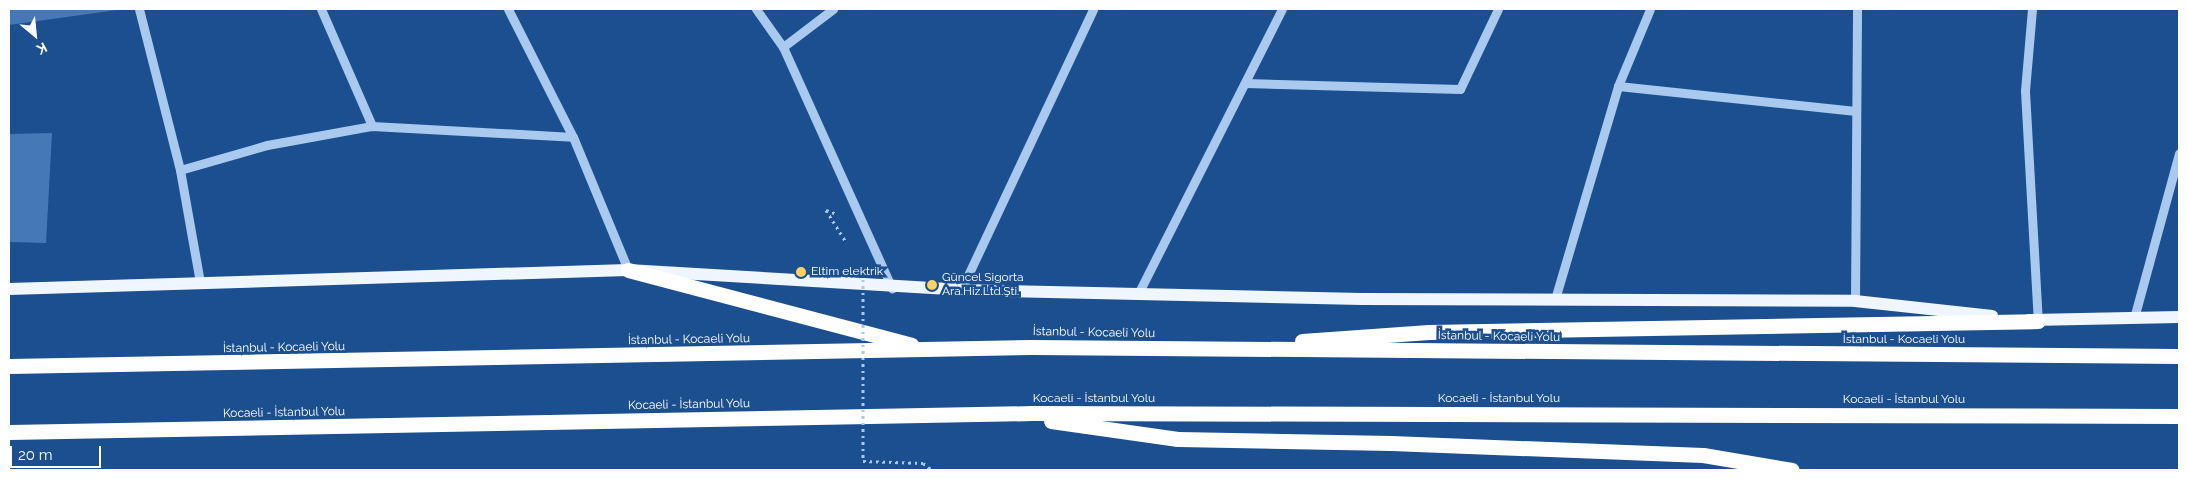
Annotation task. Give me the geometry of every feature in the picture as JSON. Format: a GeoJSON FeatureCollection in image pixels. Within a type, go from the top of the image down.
{"type":"FeatureCollection","features":[{"type":"Feature","properties":{"kind":"highway"},"geometry":{"type":"LineString","coordinates":[[628,270],[930,350]]}},
{"type":"Feature","properties":{"kind":"highway"},"geometry":{"type":"LineString","coordinates":[[1193,349],[1429,332],[2038,322]]}},
{"type":"Feature","properties":{"kind":"highway","name":"İstanbul - Kocaeli Yolu"},"geometry":{"type":"LineString","coordinates":[[9,366],[930,350],[1193,349],[2179,356]]}},
{"type":"Feature","properties":{"kind":"highway"},"geometry":{"type":"LineString","coordinates":[[1003,414],[1178,439],[1391,443],[1703,455],[1792,470]]}},
{"type":"Feature","properties":{"kind":"highway","name":"Kocaeli - İstanbul Yolu"},"geometry":{"type":"LineString","coordinates":[[9,432],[1003,414],[2179,416]]}},
{"type":"Feature","properties":{"kind":"main road"},"geometry":{"type":"LineString","coordinates":[[9,289],[628,270],[892,288],[1140,292],[1362,299],[1856,301],[2038,322],[2179,317]]}},
{"type":"Feature","properties":{"kind":"street"},"geometry":{"type":"LineString","coordinates":[[139,9],[180,170],[200,282]]}},
{"type":"Feature","properties":{"kind":"street"},"geometry":{"type":"LineString","coordinates":[[320,9],[372,126]]}},
{"type":"Feature","properties":{"kind":"street"},"geometry":{"type":"LineString","coordinates":[[508,9],[573,137],[628,270]]}},
{"type":"Feature","properties":{"kind":"street"},"geometry":{"type":"LineString","coordinates":[[756,9],[783,47],[892,288]]}},
{"type":"Feature","properties":{"kind":"street"},"geometry":{"type":"LineString","coordinates":[[783,47],[833,9]]}},
{"type":"Feature","properties":{"kind":"street"},"geometry":{"type":"LineString","coordinates":[[961,290],[1093,9]]}},
{"type":"Feature","properties":{"kind":"street"},"geometry":{"type":"LineString","coordinates":[[1140,292],[1282,9]]}},
{"type":"Feature","properties":{"kind":"street"},"geometry":{"type":"LineString","coordinates":[[1245,83],[1460,89],[1498,9]]}},
{"type":"Feature","properties":{"kind":"street"},"geometry":{"type":"LineString","coordinates":[[1555,299],[1618,86],[1650,9]]}},
{"type":"Feature","properties":{"kind":"street"},"geometry":{"type":"LineString","coordinates":[[1856,301],[1857,9]]}},
{"type":"Feature","properties":{"kind":"street"},"geometry":{"type":"LineString","coordinates":[[2032,9],[2026,91],[2038,322]]}},
{"type":"Feature","properties":{"kind":"street"},"geometry":{"type":"LineString","coordinates":[[1618,86],[1856,111]]}},
{"type":"Feature","properties":{"kind":"street"},"geometry":{"type":"LineString","coordinates":[[180,170],[267,144],[372,126],[573,137]]}},
{"type":"Feature","properties":{"kind":"street"},"geometry":{"type":"LineString","coordinates":[[2134,318],[2179,153]]}},
{"type":"Feature","properties":{"kind":"path"},"geometry":{"type":"LineString","coordinates":[[826,210],[852,250]]}},
{"type":"Feature","properties":{"kind":"path"},"geometry":{"type":"LineString","coordinates":[[857,258],[863,266],[863,461],[923,463],[932,470]]}},
{"type":"Feature","properties":{"kind":"building"},"geometry":{"type":"Polygon","coordinates":[[[9,9],[117,9],[117,10],[9,25],[9,9]]]}},
{"type":"Feature","properties":{"kind":"building"},"geometry":{"type":"Polygon","coordinates":[[[52,133],[46,243],[9,242],[9,134],[52,133]]]}},
{"type":"Feature","properties":{"kind":"place","name":"Eltim elektrik"},"geometry":{"type":"Point","coordinates":[801,272]}},
{"type":"Feature","properties":{"kind":"place","name":"Güncel Sigorta Ara.Hiz.Ltd.Şti."},"geometry":{"type":"Point","coordinates":[932,285]}}]}
